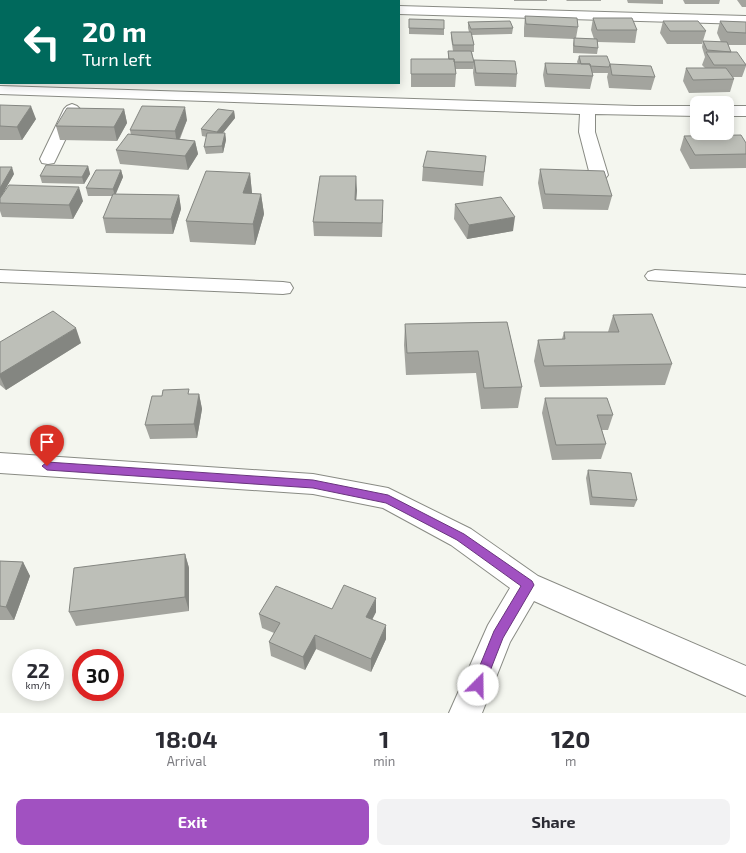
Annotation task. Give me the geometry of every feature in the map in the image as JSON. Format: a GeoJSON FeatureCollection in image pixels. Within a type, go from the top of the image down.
{"type":"FeatureCollection","features":[{"type":"Feature","properties":{"kind":"street"},"geometry":{"type":"LineString","coordinates":[[400,10],[746,20]]}},
{"type":"Feature","properties":{"kind":"street"},"geometry":{"type":"LineString","coordinates":[[0,90],[588,109],[690,111]]}},
{"type":"Feature","properties":{"kind":"street"},"geometry":{"type":"LineString","coordinates":[[48,159],[81,92]]}},
{"type":"Feature","properties":{"kind":"street"},"geometry":{"type":"LineString","coordinates":[[588,109],[587,132],[599,175]]}},
{"type":"Feature","properties":{"kind":"street"},"geometry":{"type":"LineString","coordinates":[[734,111],[746,111]]}},
{"type":"Feature","properties":{"kind":"street"},"geometry":{"type":"LineString","coordinates":[[0,276],[283,288]]}},
{"type":"Feature","properties":{"kind":"street"},"geometry":{"type":"LineString","coordinates":[[655,276],[746,281]]}},
{"type":"Feature","properties":{"kind":"street"},"geometry":{"type":"LineString","coordinates":[[0,462],[313,484],[388,499],[460,537],[528,585],[746,681]]}},
{"type":"Feature","properties":{"kind":"street"},"geometry":{"type":"LineString","coordinates":[[465,713],[498,635],[528,585]]}},
{"type":"Feature","properties":{"kind":"building"},"geometry":{"type":"Polygon","coordinates":[[[525,16],[577,18],[578,27],[526,24],[525,16]]]}},
{"type":"Feature","properties":{"kind":"building"},"geometry":{"type":"Polygon","coordinates":[[[593,18],[632,18],[637,30],[597,30],[593,18]]]}},
{"type":"Feature","properties":{"kind":"building"},"geometry":{"type":"Polygon","coordinates":[[[409,19],[444,20],[444,29],[409,28],[409,19]]]}},
{"type":"Feature","properties":{"kind":"building"},"geometry":{"type":"Polygon","coordinates":[[[510,21],[513,28],[471,29],[468,22],[510,21]]]}},
{"type":"Feature","properties":{"kind":"building"},"geometry":{"type":"Polygon","coordinates":[[[663,21],[698,21],[706,31],[670,31],[663,21]]]}},
{"type":"Feature","properties":{"kind":"building"},"geometry":{"type":"Polygon","coordinates":[[[720,21],[746,22],[746,33],[727,32],[720,21]]]}},
{"type":"Feature","properties":{"kind":"building"},"geometry":{"type":"Polygon","coordinates":[[[451,32],[471,32],[474,45],[453,45],[451,32]]]}},
{"type":"Feature","properties":{"kind":"building"},"geometry":{"type":"Polygon","coordinates":[[[574,38],[597,39],[598,48],[574,46],[574,38]]]}},
{"type":"Feature","properties":{"kind":"building"},"geometry":{"type":"Polygon","coordinates":[[[703,41],[727,42],[731,52],[707,50],[703,41]]]}},
{"type":"Feature","properties":{"kind":"building"},"geometry":{"type":"Polygon","coordinates":[[[448,51],[471,51],[474,62],[454,62],[454,59],[449,59],[448,51]]]}},
{"type":"Feature","properties":{"kind":"building"},"geometry":{"type":"Polygon","coordinates":[[[706,52],[737,52],[746,65],[714,65],[706,52]]]}},
{"type":"Feature","properties":{"kind":"building"},"geometry":{"type":"Polygon","coordinates":[[[579,56],[607,56],[610,64],[609,67],[581,64],[579,56]]]}},
{"type":"Feature","properties":{"kind":"building"},"geometry":{"type":"Polygon","coordinates":[[[411,59],[454,59],[456,74],[411,74],[411,59]]]}},
{"type":"Feature","properties":{"kind":"building"},"geometry":{"type":"Polygon","coordinates":[[[474,60],[515,61],[517,74],[476,73],[474,60]]]}},
{"type":"Feature","properties":{"kind":"building"},"geometry":{"type":"Polygon","coordinates":[[[545,63],[590,64],[593,76],[547,74],[545,63]]]}},
{"type":"Feature","properties":{"kind":"building"},"geometry":{"type":"Polygon","coordinates":[[[610,64],[651,66],[655,77],[612,75],[610,64]]]}},
{"type":"Feature","properties":{"kind":"building"},"geometry":{"type":"Polygon","coordinates":[[[686,68],[726,68],[734,79],[693,80],[686,68]]]}},
{"type":"Feature","properties":{"kind":"building"},"geometry":{"type":"Polygon","coordinates":[[[0,105],[31,106],[17,127],[0,126],[0,105]]]}},
{"type":"Feature","properties":{"kind":"building"},"geometry":{"type":"Polygon","coordinates":[[[142,106],[185,107],[175,131],[130,130],[142,106]]]}},
{"type":"Feature","properties":{"kind":"building"},"geometry":{"type":"Polygon","coordinates":[[[67,108],[124,109],[114,127],[56,126],[67,108]]]}},
{"type":"Feature","properties":{"kind":"building"},"geometry":{"type":"Polygon","coordinates":[[[218,109],[234,111],[217,132],[201,129],[218,109]]]}},
{"type":"Feature","properties":{"kind":"building"},"geometry":{"type":"Polygon","coordinates":[[[207,133],[225,133],[222,146],[204,147],[207,133]]]}},
{"type":"Feature","properties":{"kind":"building"},"geometry":{"type":"Polygon","coordinates":[[[128,134],[195,141],[185,156],[116,150],[128,134]]]}},
{"type":"Feature","properties":{"kind":"building"},"geometry":{"type":"Polygon","coordinates":[[[734,135],[741,135],[746,143],[746,154],[695,155],[684,136],[690,136],[690,140],[734,140],[734,135]]]}},
{"type":"Feature","properties":{"kind":"building"},"geometry":{"type":"Polygon","coordinates":[[[427,151],[486,156],[484,172],[423,167],[427,151]]]}},
{"type":"Feature","properties":{"kind":"building"},"geometry":{"type":"Polygon","coordinates":[[[46,165],[88,166],[82,177],[40,176],[46,165]]]}},
{"type":"Feature","properties":{"kind":"building"},"geometry":{"type":"Polygon","coordinates":[[[0,167],[12,167],[0,188],[0,167]]]}},
{"type":"Feature","properties":{"kind":"building"},"geometry":{"type":"Polygon","coordinates":[[[540,169],[604,171],[612,196],[545,194],[540,169]]]}},
{"type":"Feature","properties":{"kind":"building"},"geometry":{"type":"Polygon","coordinates":[[[96,170],[121,170],[113,189],[86,188],[96,170]]]}},
{"type":"Feature","properties":{"kind":"building"},"geometry":{"type":"Polygon","coordinates":[[[206,171],[250,173],[243,193],[261,194],[253,224],[186,221],[206,171]]]}},
{"type":"Feature","properties":{"kind":"building"},"geometry":{"type":"Polygon","coordinates":[[[320,176],[356,176],[355,200],[383,200],[382,223],[313,222],[320,176]]]}},
{"type":"Feature","properties":{"kind":"building"},"geometry":{"type":"Polygon","coordinates":[[[9,185],[79,187],[69,205],[0,203],[0,198],[9,185]]]}},
{"type":"Feature","properties":{"kind":"building"},"geometry":{"type":"Polygon","coordinates":[[[113,194],[179,195],[171,219],[103,218],[113,194]]]}},
{"type":"Feature","properties":{"kind":"building"},"geometry":{"type":"Polygon","coordinates":[[[501,197],[515,217],[469,225],[455,204],[501,197]]]}},
{"type":"Feature","properties":{"kind":"building"},"geometry":{"type":"Polygon","coordinates":[[[53,311],[76,328],[0,374],[0,342],[53,311]]]}},
{"type":"Feature","properties":{"kind":"building"},"geometry":{"type":"Polygon","coordinates":[[[652,314],[672,364],[544,366],[538,340],[565,339],[564,332],[619,332],[613,315],[652,314]]]}},
{"type":"Feature","properties":{"kind":"building"},"geometry":{"type":"Polygon","coordinates":[[[507,322],[522,387],[484,388],[478,351],[407,353],[405,324],[507,322]]]}},
{"type":"Feature","properties":{"kind":"building"},"geometry":{"type":"Polygon","coordinates":[[[189,389],[188,394],[199,394],[194,424],[145,425],[152,396],[162,396],[163,390],[189,389]]]}},
{"type":"Feature","properties":{"kind":"building"},"geometry":{"type":"Polygon","coordinates":[[[545,398],[607,398],[613,415],[597,415],[606,444],[556,445],[545,398]]]}},
{"type":"Feature","properties":{"kind":"building"},"geometry":{"type":"Polygon","coordinates":[[[588,470],[631,473],[637,500],[592,497],[588,470]]]}},
{"type":"Feature","properties":{"kind":"building"},"geometry":{"type":"Polygon","coordinates":[[[185,554],[185,597],[69,612],[74,568],[185,554]]]}},
{"type":"Feature","properties":{"kind":"building"},"geometry":{"type":"Polygon","coordinates":[[[0,561],[23,562],[6,607],[0,606],[0,561]]]}},
{"type":"Feature","properties":{"kind":"building"},"geometry":{"type":"Polygon","coordinates":[[[344,585],[376,598],[366,617],[386,625],[371,659],[315,635],[303,657],[269,642],[280,623],[259,614],[276,586],[332,609],[344,585]]]}},
{"type":"Feature","properties":{"kind":"route"},"geometry":{"type":"LineString","coordinates":[[47,466],[313,484],[388,499],[460,537],[528,585],[498,635],[478,685]]}}]}
